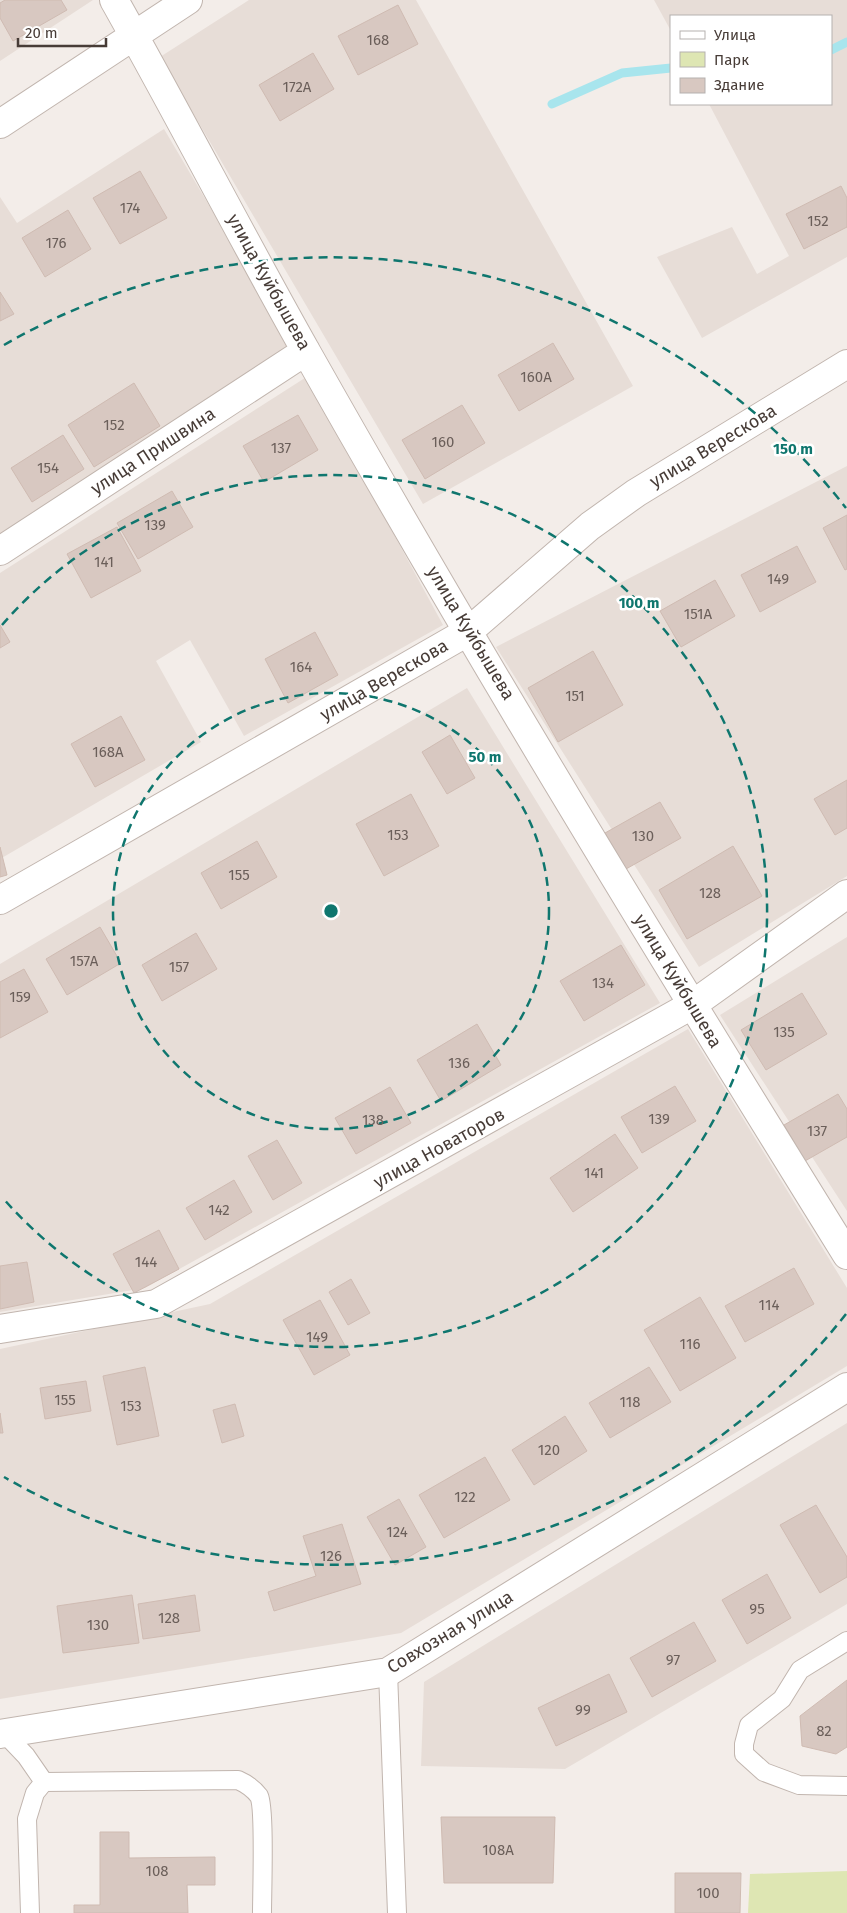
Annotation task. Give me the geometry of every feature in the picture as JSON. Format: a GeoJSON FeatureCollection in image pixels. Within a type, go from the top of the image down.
{"type":"FeatureCollection","features":[{"type":"Feature","properties":{"kind":"street","name":"улица Куйбышева"},"geometry":{"type":"LineString","coordinates":[[114,0],[306,351],[469,631],[692,1006],[847,1255]]}},
{"type":"Feature","properties":{"kind":"street"},"geometry":{"type":"LineString","coordinates":[[0,124],[188,0]]}},
{"type":"Feature","properties":{"kind":"street","name":"улица Пришвина"},"geometry":{"type":"LineString","coordinates":[[0,551],[306,351]]}},
{"type":"Feature","properties":{"kind":"street","name":"улица Верескова"},"geometry":{"type":"LineString","coordinates":[[0,900],[469,631],[590,526],[636,493],[847,364]]}},
{"type":"Feature","properties":{"kind":"street","name":"улица Новаторов"},"geometry":{"type":"LineString","coordinates":[[0,1329],[156,1304],[692,1006],[847,894]]}},
{"type":"Feature","properties":{"kind":"street","name":"Совхозная улица"},"geometry":{"type":"LineString","coordinates":[[2,1734],[388,1672],[847,1387]]}},
{"type":"Feature","properties":{"kind":"lane"},"geometry":{"type":"LineString","coordinates":[[847,1641],[800,1670],[782,1699],[749,1725],[744,1744],[744,1754],[764,1772],[799,1785],[847,1786]]}},
{"type":"Feature","properties":{"kind":"lane"},"geometry":{"type":"LineString","coordinates":[[388,1672],[396,1913]]}},
{"type":"Feature","properties":{"kind":"lane"},"geometry":{"type":"LineString","coordinates":[[2,1734],[26,1756],[44,1782]]}},
{"type":"Feature","properties":{"kind":"lane"},"geometry":{"type":"LineString","coordinates":[[30,1913],[27,1819],[34,1793],[44,1782],[238,1780],[250,1786],[260,1798],[262,1816],[262,1913]]}},
{"type":"Feature","properties":{"kind":"shaded area"},"geometry":{"type":"Polygon","coordinates":[[[0,0],[93,0],[0,61],[0,0]]]}},
{"type":"Feature","properties":{"kind":"shaded area"},"geometry":{"type":"Polygon","coordinates":[[[249,0],[416,0],[633,386],[423,504],[160,57],[249,0]]]}},
{"type":"Feature","properties":{"kind":"shaded area"},"geometry":{"type":"Polygon","coordinates":[[[654,0],[847,0],[847,257],[702,338],[657,257],[732,227],[757,274],[789,256],[710,105],[832,105],[832,15],[670,15],[670,29],[654,0]]]}},
{"type":"Feature","properties":{"kind":"shaded area"},"geometry":{"type":"Polygon","coordinates":[[[164,129],[292,346],[0,536],[0,197],[17,223],[164,129]]]}},
{"type":"Feature","properties":{"kind":"shaded area"},"geometry":{"type":"Polygon","coordinates":[[[308,376],[443,625],[244,736],[190,640],[156,661],[201,742],[0,859],[0,573],[308,376]]]}},
{"type":"Feature","properties":{"kind":"shaded area"},"geometry":{"type":"Polygon","coordinates":[[[847,466],[847,876],[699,967],[496,647],[847,466]]]}},
{"type":"Feature","properties":{"kind":"shaded area"},"geometry":{"type":"Polygon","coordinates":[[[467,688],[660,1003],[145,1288],[0,1312],[0,964],[467,688]]]}},
{"type":"Feature","properties":{"kind":"shaded area"},"geometry":{"type":"Polygon","coordinates":[[[847,937],[847,1211],[720,1015],[847,937]]]}},
{"type":"Feature","properties":{"kind":"shaded area"},"geometry":{"type":"Polygon","coordinates":[[[688,1029],[847,1288],[847,1366],[401,1633],[0,1699],[0,1349],[210,1304],[688,1029]]]}},
{"type":"Feature","properties":{"kind":"shaded area"},"geometry":{"type":"Polygon","coordinates":[[[847,1423],[847,1604],[565,1769],[421,1766],[424,1682],[847,1423]]]}},
{"type":"Feature","properties":{"kind":"green space"},"geometry":{"type":"Polygon","coordinates":[[[847,1871],[847,1913],[748,1913],[750,1874],[847,1871]]]}},
{"type":"Feature","properties":{"kind":"building"},"geometry":{"type":"Polygon","coordinates":[[[5,0],[61,0],[67,10],[13,41],[0,18],[0,3],[5,0]]]}},
{"type":"Feature","properties":{"kind":"building"},"geometry":{"type":"Polygon","coordinates":[[[398,5],[418,44],[358,75],[338,36],[398,5]]]}},
{"type":"Feature","properties":{"kind":"building"},"geometry":{"type":"Polygon","coordinates":[[[313,53],[334,89],[280,121],[259,85],[313,53]]]}},
{"type":"Feature","properties":{"kind":"building"},"geometry":{"type":"Polygon","coordinates":[[[140,171],[167,218],[120,244],[93,198],[140,171]]]}},
{"type":"Feature","properties":{"kind":"building"},"geometry":{"type":"Polygon","coordinates":[[[841,186],[847,198],[847,227],[804,249],[786,214],[841,186]]]}},
{"type":"Feature","properties":{"kind":"building"},"geometry":{"type":"Polygon","coordinates":[[[68,210],[91,249],[45,277],[22,238],[68,210]]]}},
{"type":"Feature","properties":{"kind":"building"},"geometry":{"type":"Polygon","coordinates":[[[0,292],[14,314],[0,321],[0,292]]]}},
{"type":"Feature","properties":{"kind":"building"},"geometry":{"type":"Polygon","coordinates":[[[553,343],[574,379],[519,411],[498,375],[553,343]]]}},
{"type":"Feature","properties":{"kind":"building"},"geometry":{"type":"Polygon","coordinates":[[[134,383],[160,426],[94,467],[68,425],[134,383]]]}},
{"type":"Feature","properties":{"kind":"building"},"geometry":{"type":"Polygon","coordinates":[[[462,405],[485,443],[425,479],[402,440],[462,405]]]}},
{"type":"Feature","properties":{"kind":"building"},"geometry":{"type":"Polygon","coordinates":[[[298,415],[318,450],[264,482],[243,446],[298,415]]]}},
{"type":"Feature","properties":{"kind":"building"},"geometry":{"type":"Polygon","coordinates":[[[63,435],[84,469],[32,502],[11,468],[63,435]]]}},
{"type":"Feature","properties":{"kind":"building"},"geometry":{"type":"Polygon","coordinates":[[[172,491],[193,527],[138,559],[117,523],[172,491]]]}},
{"type":"Feature","properties":{"kind":"building"},"geometry":{"type":"Polygon","coordinates":[[[847,515],[847,569],[845,570],[823,528],[847,515]]]}},
{"type":"Feature","properties":{"kind":"building"},"geometry":{"type":"Polygon","coordinates":[[[117,527],[141,571],[91,598],[67,554],[117,527]]]}},
{"type":"Feature","properties":{"kind":"building"},"geometry":{"type":"Polygon","coordinates":[[[797,546],[816,582],[760,612],[741,575],[797,546]]]}},
{"type":"Feature","properties":{"kind":"building"},"geometry":{"type":"Polygon","coordinates":[[[715,580],[735,616],[681,647],[660,611],[715,580]]]}},
{"type":"Feature","properties":{"kind":"building"},"geometry":{"type":"Polygon","coordinates":[[[0,625],[10,642],[0,648],[0,625]]]}},
{"type":"Feature","properties":{"kind":"building"},"geometry":{"type":"Polygon","coordinates":[[[315,632],[338,675],[288,703],[265,659],[315,632]]]}},
{"type":"Feature","properties":{"kind":"building"},"geometry":{"type":"Polygon","coordinates":[[[593,651],[623,705],[558,742],[528,688],[593,651]]]}},
{"type":"Feature","properties":{"kind":"building"},"geometry":{"type":"Polygon","coordinates":[[[121,716],[145,760],[95,787],[71,744],[121,716]]]}},
{"type":"Feature","properties":{"kind":"building"},"geometry":{"type":"Polygon","coordinates":[[[450,735],[475,778],[447,794],[422,752],[450,735]]]}},
{"type":"Feature","properties":{"kind":"building"},"geometry":{"type":"Polygon","coordinates":[[[847,780],[847,828],[835,835],[814,799],[847,780]]]}},
{"type":"Feature","properties":{"kind":"building"},"geometry":{"type":"Polygon","coordinates":[[[411,794],[439,846],[384,876],[356,824],[411,794]]]}},
{"type":"Feature","properties":{"kind":"building"},"geometry":{"type":"Polygon","coordinates":[[[660,802],[681,838],[626,869],[605,833],[660,802]]]}},
{"type":"Feature","properties":{"kind":"building"},"geometry":{"type":"Polygon","coordinates":[[[257,841],[277,877],[221,909],[201,873],[257,841]]]}},
{"type":"Feature","properties":{"kind":"building"},"geometry":{"type":"Polygon","coordinates":[[[733,846],[762,896],[687,939],[659,890],[733,846]]]}},
{"type":"Feature","properties":{"kind":"building"},"geometry":{"type":"Polygon","coordinates":[[[0,847],[7,875],[0,877],[0,847]]]}},
{"type":"Feature","properties":{"kind":"building"},"geometry":{"type":"Polygon","coordinates":[[[100,927],[121,963],[67,995],[46,959],[100,927]]]}},
{"type":"Feature","properties":{"kind":"building"},"geometry":{"type":"Polygon","coordinates":[[[196,933],[217,969],[162,1001],[142,965],[196,933]]]}},
{"type":"Feature","properties":{"kind":"building"},"geometry":{"type":"Polygon","coordinates":[[[621,945],[645,985],[584,1021],[560,981],[621,945]]]}},
{"type":"Feature","properties":{"kind":"building"},"geometry":{"type":"Polygon","coordinates":[[[24,969],[48,1012],[0,1038],[0,982],[24,969]]]}},
{"type":"Feature","properties":{"kind":"building"},"geometry":{"type":"Polygon","coordinates":[[[802,993],[827,1034],[766,1070],[741,1030],[802,993]]]}},
{"type":"Feature","properties":{"kind":"building"},"geometry":{"type":"Polygon","coordinates":[[[477,1024],[501,1065],[441,1101],[417,1060],[477,1024]]]}},
{"type":"Feature","properties":{"kind":"building"},"geometry":{"type":"Polygon","coordinates":[[[675,1086],[696,1121],[642,1153],[621,1117],[675,1086]]]}},
{"type":"Feature","properties":{"kind":"building"},"geometry":{"type":"Polygon","coordinates":[[[390,1087],[411,1123],[356,1154],[335,1118],[390,1087]]]}},
{"type":"Feature","properties":{"kind":"building"},"geometry":{"type":"Polygon","coordinates":[[[838,1094],[847,1109],[847,1137],[805,1161],[784,1125],[838,1094]]]}},
{"type":"Feature","properties":{"kind":"building"},"geometry":{"type":"Polygon","coordinates":[[[615,1134],[638,1168],[573,1212],[550,1178],[615,1134]]]}},
{"type":"Feature","properties":{"kind":"building"},"geometry":{"type":"Polygon","coordinates":[[[277,1140],[302,1183],[273,1200],[248,1156],[277,1140]]]}},
{"type":"Feature","properties":{"kind":"building"},"geometry":{"type":"Polygon","coordinates":[[[234,1180],[252,1212],[205,1240],[186,1208],[234,1180]]]}},
{"type":"Feature","properties":{"kind":"building"},"geometry":{"type":"Polygon","coordinates":[[[159,1230],[179,1269],[134,1293],[113,1254],[159,1230]]]}},
{"type":"Feature","properties":{"kind":"building"},"geometry":{"type":"Polygon","coordinates":[[[27,1262],[34,1302],[0,1309],[0,1266],[27,1262]]]}},
{"type":"Feature","properties":{"kind":"building"},"geometry":{"type":"Polygon","coordinates":[[[794,1268],[814,1304],[745,1342],[725,1306],[794,1268]]]}},
{"type":"Feature","properties":{"kind":"building"},"geometry":{"type":"Polygon","coordinates":[[[351,1279],[370,1313],[348,1325],[329,1292],[351,1279]]]}},
{"type":"Feature","properties":{"kind":"building"},"geometry":{"type":"Polygon","coordinates":[[[700,1297],[736,1358],[680,1391],[644,1330],[700,1297]]]}},
{"type":"Feature","properties":{"kind":"building"},"geometry":{"type":"Polygon","coordinates":[[[320,1300],[350,1355],[314,1375],[283,1320],[320,1300]]]}},
{"type":"Feature","properties":{"kind":"building"},"geometry":{"type":"Polygon","coordinates":[[[145,1367],[159,1436],[117,1445],[103,1376],[145,1367]]]}},
{"type":"Feature","properties":{"kind":"building"},"geometry":{"type":"Polygon","coordinates":[[[649,1367],[671,1402],[610,1438],[589,1403],[649,1367]]]}},
{"type":"Feature","properties":{"kind":"building"},"geometry":{"type":"Polygon","coordinates":[[[86,1381],[91,1411],[45,1419],[40,1388],[86,1381]]]}},
{"type":"Feature","properties":{"kind":"building"},"geometry":{"type":"Polygon","coordinates":[[[235,1404],[244,1436],[222,1443],[213,1410],[235,1404]]]}},
{"type":"Feature","properties":{"kind":"building"},"geometry":{"type":"Polygon","coordinates":[[[0,1413],[3,1433],[0,1433],[0,1413]]]}},
{"type":"Feature","properties":{"kind":"building"},"geometry":{"type":"Polygon","coordinates":[[[565,1416],[587,1451],[534,1485],[512,1450],[565,1416]]]}},
{"type":"Feature","properties":{"kind":"building"},"geometry":{"type":"Polygon","coordinates":[[[485,1457],[510,1500],[444,1538],[419,1495],[485,1457]]]}},
{"type":"Feature","properties":{"kind":"building"},"geometry":{"type":"Polygon","coordinates":[[[399,1499],[426,1547],[395,1565],[367,1517],[399,1499]]]}},
{"type":"Feature","properties":{"kind":"building"},"geometry":{"type":"Polygon","coordinates":[[[816,1505],[847,1557],[847,1577],[820,1593],[780,1525],[816,1505]]]}},
{"type":"Feature","properties":{"kind":"building"},"geometry":{"type":"Polygon","coordinates":[[[342,1524],[361,1584],[274,1611],[268,1592],[316,1576],[303,1536],[342,1524]]]}},
{"type":"Feature","properties":{"kind":"building"},"geometry":{"type":"Polygon","coordinates":[[[767,1574],[791,1618],[747,1644],[722,1600],[767,1574]]]}},
{"type":"Feature","properties":{"kind":"building"},"geometry":{"type":"Polygon","coordinates":[[[132,1595],[139,1643],[63,1653],[57,1606],[132,1595]]]}},
{"type":"Feature","properties":{"kind":"building"},"geometry":{"type":"Polygon","coordinates":[[[195,1595],[200,1631],[143,1639],[138,1604],[195,1595]]]}},
{"type":"Feature","properties":{"kind":"building"},"geometry":{"type":"Polygon","coordinates":[[[694,1622],[716,1661],[652,1697],[630,1658],[694,1622]]]}},
{"type":"Feature","properties":{"kind":"building"},"geometry":{"type":"Polygon","coordinates":[[[609,1674],[627,1712],[556,1746],[538,1708],[609,1674]]]}},
{"type":"Feature","properties":{"kind":"building"},"geometry":{"type":"Polygon","coordinates":[[[847,1680],[847,1747],[836,1754],[802,1746],[800,1716],[847,1680]]]}},
{"type":"Feature","properties":{"kind":"building"},"geometry":{"type":"Polygon","coordinates":[[[441,1817],[555,1817],[553,1883],[444,1883],[441,1817]]]}},
{"type":"Feature","properties":{"kind":"building"},"geometry":{"type":"Polygon","coordinates":[[[100,1832],[129,1832],[129,1858],[215,1857],[215,1885],[187,1885],[188,1913],[74,1913],[74,1905],[100,1905],[100,1832]]]}},
{"type":"Feature","properties":{"kind":"building"},"geometry":{"type":"Polygon","coordinates":[[[675,1873],[741,1873],[740,1913],[675,1913],[675,1873]]]}},
{"type":"Feature","properties":{"kind":"waterway"},"geometry":{"type":"LineString","coordinates":[[832,50],[847,42]]}},
{"type":"Feature","properties":{"kind":"waterway"},"geometry":{"type":"LineString","coordinates":[[552,104],[622,73],[670,68]]}}]}
